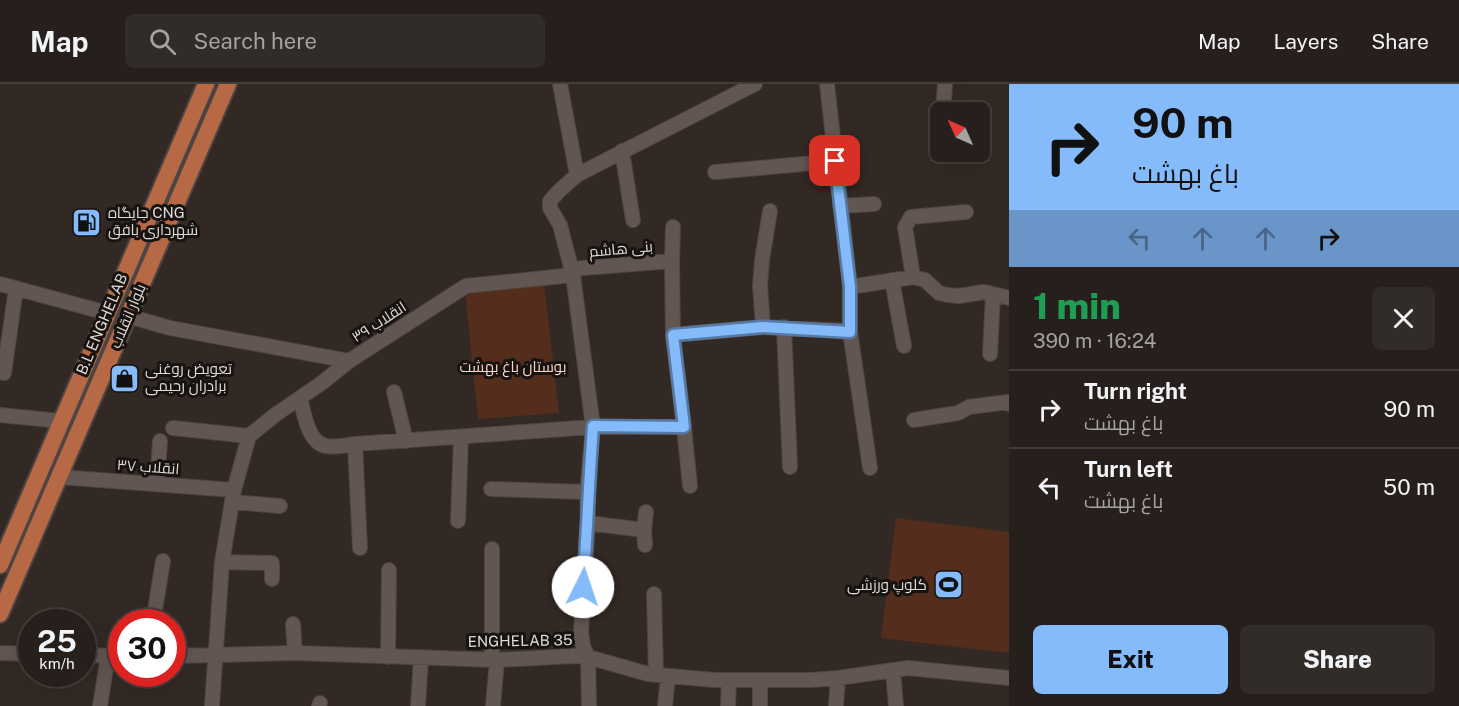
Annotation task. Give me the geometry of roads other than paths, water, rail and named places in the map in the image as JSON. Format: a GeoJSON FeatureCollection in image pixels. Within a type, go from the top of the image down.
{"type":"FeatureCollection","features":[{"type":"Feature","properties":{"kind":"main road","name":"B.L ENGHELAB"},"geometry":{"type":"LineString","coordinates":[[3,558],[206,84]]}},
{"type":"Feature","properties":{"kind":"main road","name":"بلوار انقلاب"},"geometry":{"type":"LineString","coordinates":[[0,614],[228,84]]}},
{"type":"Feature","properties":{"kind":"main road"},"geometry":{"type":"LineString","coordinates":[[24,509],[24,523],[31,526],[41,518]]}},
{"type":"Feature","properties":{"kind":"main road"},"geometry":{"type":"LineString","coordinates":[[3,558],[13,542],[19,541],[25,547],[23,559]]}},
{"type":"Feature","properties":{"kind":"street"},"geometry":{"type":"LineString","coordinates":[[561,84],[577,175]]}},
{"type":"Feature","properties":{"kind":"street"},"geometry":{"type":"LineString","coordinates":[[589,706],[588,657],[583,646],[581,632],[593,426],[572,272],[560,225],[550,208],[550,201],[577,175],[755,84]]}},
{"type":"Feature","properties":{"kind":"street"},"geometry":{"type":"LineString","coordinates":[[827,84],[850,287],[850,332],[870,468]]}},
{"type":"Feature","properties":{"kind":"street"},"geometry":{"type":"LineString","coordinates":[[944,102],[945,84]]}},
{"type":"Feature","properties":{"kind":"street"},"geometry":{"type":"LineString","coordinates":[[622,151],[633,220]]}},
{"type":"Feature","properties":{"kind":"street"},"geometry":{"type":"LineString","coordinates":[[715,172],[835,161]]}},
{"type":"Feature","properties":{"kind":"street"},"geometry":{"type":"LineString","coordinates":[[840,206],[873,204]]}},
{"type":"Feature","properties":{"kind":"street"},"geometry":{"type":"LineString","coordinates":[[763,327],[760,286],[770,211]]}},
{"type":"Feature","properties":{"kind":"street"},"geometry":{"type":"LineString","coordinates":[[913,277],[905,227],[907,222],[911,218],[966,212]]}},
{"type":"Feature","properties":{"kind":"street"},"geometry":{"type":"LineString","coordinates":[[672,261],[673,227]]}},
{"type":"Feature","properties":{"kind":"street","name":"بنی هاشم"},"geometry":{"type":"LineString","coordinates":[[572,272],[672,261],[673,335],[690,486]]}},
{"type":"Feature","properties":{"kind":"street","name":"انقلاب ۳۹"},"geometry":{"type":"LineString","coordinates":[[128,316],[170,328],[349,361],[466,286],[572,272]]}},
{"type":"Feature","properties":{"kind":"street"},"geometry":{"type":"LineString","coordinates":[[850,287],[913,277],[925,280],[939,293],[948,295],[958,296],[984,292],[1009,298]]}},
{"type":"Feature","properties":{"kind":"street"},"geometry":{"type":"LineString","coordinates":[[892,280],[904,346]]}},
{"type":"Feature","properties":{"kind":"street"},"geometry":{"type":"LineString","coordinates":[[0,284],[107,313]]}},
{"type":"Feature","properties":{"kind":"street"},"geometry":{"type":"LineString","coordinates":[[4,373],[16,288]]}},
{"type":"Feature","properties":{"kind":"street"},"geometry":{"type":"LineString","coordinates":[[990,354],[993,294]]}},
{"type":"Feature","properties":{"kind":"street"},"geometry":{"type":"LineString","coordinates":[[673,335],[763,327],[850,332]]}},
{"type":"Feature","properties":{"kind":"street"},"geometry":{"type":"LineString","coordinates":[[784,327],[790,467]]}},
{"type":"Feature","properties":{"kind":"street"},"geometry":{"type":"LineString","coordinates":[[212,706],[222,562],[233,496],[249,436],[274,415],[323,382],[349,361]]}},
{"type":"Feature","properties":{"kind":"street"},"geometry":{"type":"LineString","coordinates":[[394,392],[406,441]]}},
{"type":"Feature","properties":{"kind":"street"},"geometry":{"type":"LineString","coordinates":[[300,398],[311,433],[318,444],[327,447],[593,426],[684,427]]}},
{"type":"Feature","properties":{"kind":"street"},"geometry":{"type":"LineString","coordinates":[[914,420],[958,413],[969,407],[1008,402],[1009,404]]}},
{"type":"Feature","properties":{"kind":"street"},"geometry":{"type":"LineString","coordinates":[[0,415],[61,421]]}},
{"type":"Feature","properties":{"kind":"street"},"geometry":{"type":"LineString","coordinates":[[174,428],[249,436]]}},
{"type":"Feature","properties":{"kind":"street"},"geometry":{"type":"LineString","coordinates":[[458,521],[461,437]]}},
{"type":"Feature","properties":{"kind":"street"},"geometry":{"type":"LineString","coordinates":[[157,484],[160,441]]}},
{"type":"Feature","properties":{"kind":"street"},"geometry":{"type":"LineString","coordinates":[[355,444],[360,548]]}},
{"type":"Feature","properties":{"kind":"street","name":"انقلاب ۳۷"},"geometry":{"type":"LineString","coordinates":[[59,477],[157,484],[280,506]]}},
{"type":"Feature","properties":{"kind":"street"},"geometry":{"type":"LineString","coordinates":[[491,489],[588,492]]}},
{"type":"Feature","properties":{"kind":"street"},"geometry":{"type":"LineString","coordinates":[[645,545],[646,512]]}},
{"type":"Feature","properties":{"kind":"street"},"geometry":{"type":"LineString","coordinates":[[588,523],[644,530]]}},
{"type":"Feature","properties":{"kind":"street"},"geometry":{"type":"LineString","coordinates":[[492,549],[493,706]]}},
{"type":"Feature","properties":{"kind":"street"},"geometry":{"type":"LineString","coordinates":[[155,609],[163,561]]}},
{"type":"Feature","properties":{"kind":"street"},"geometry":{"type":"LineString","coordinates":[[222,562],[272,563],[272,579]]}},
{"type":"Feature","properties":{"kind":"street"},"geometry":{"type":"LineString","coordinates":[[388,657],[389,570]]}},
{"type":"Feature","properties":{"kind":"street"},"geometry":{"type":"LineString","coordinates":[[654,594],[665,706]]}},
{"type":"Feature","properties":{"kind":"street"},"geometry":{"type":"LineString","coordinates":[[293,624],[295,653]]}},
{"type":"Feature","properties":{"kind":"street"},"geometry":{"type":"LineString","coordinates":[[0,653],[18,654]]}},
{"type":"Feature","properties":{"kind":"street","name":"ENGHELAB 35"},"geometry":{"type":"LineString","coordinates":[[186,656],[295,653],[494,660],[573,656],[588,657],[648,674],[729,680],[811,680],[908,668],[1009,678]]}},
{"type":"Feature","properties":{"kind":"street"},"geometry":{"type":"LineString","coordinates":[[418,706],[421,658]]}},
{"type":"Feature","properties":{"kind":"street"},"geometry":{"type":"LineString","coordinates":[[893,670],[896,706]]}},
{"type":"Feature","properties":{"kind":"street"},"geometry":{"type":"LineString","coordinates":[[836,706],[838,678]]}},
{"type":"Feature","properties":{"kind":"street"},"geometry":{"type":"LineString","coordinates":[[100,706],[108,679]]}},
{"type":"Feature","properties":{"kind":"street"},"geometry":{"type":"LineString","coordinates":[[728,706],[729,680]]}},
{"type":"Feature","properties":{"kind":"street"},"geometry":{"type":"LineString","coordinates":[[760,680],[760,706]]}},
{"type":"Feature","properties":{"kind":"place","name":"جایگاه CNG شهرداری بافق"},"geometry":{"type":"Point","coordinates":[87,222]}},
{"type":"Feature","properties":{"kind":"place","name":"تعویض روغنی برادران رحیمی"},"geometry":{"type":"Point","coordinates":[124,378]}},
{"type":"Feature","properties":{"kind":"place","name":"کلوپ ورزشی"},"geometry":{"type":"Point","coordinates":[948,585]}},
{"type":"Feature","properties":{"kind":"park label","name":"بوستان باغ بهشت"},"geometry":{"type":"Point","coordinates":[513,367]}}]}
